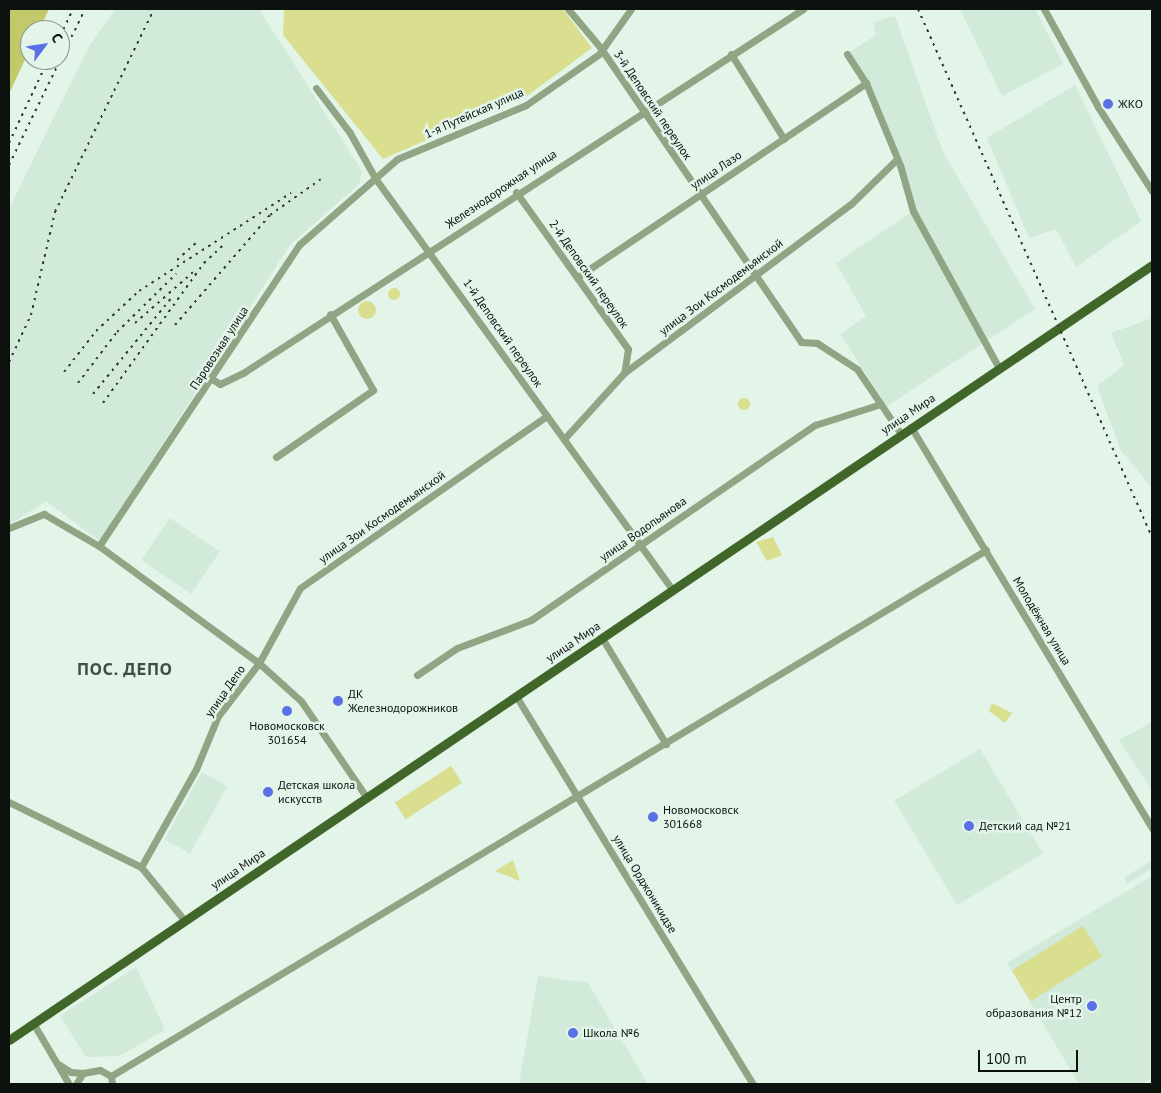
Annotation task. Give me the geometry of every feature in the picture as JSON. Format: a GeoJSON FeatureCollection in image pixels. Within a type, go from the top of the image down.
{"type":"FeatureCollection","features":[{"type":"Feature","properties":{"kind":"main road","name":"улица Мира"},"geometry":{"type":"LineString","coordinates":[[9,1040],[911,427],[1152,266]]}},
{"type":"Feature","properties":{"kind":"street","name":"3-й Деповский переулок"},"geometry":{"type":"LineString","coordinates":[[568,9],[600,47],[801,342],[817,343],[857,368],[881,404]]}},
{"type":"Feature","properties":{"kind":"street","name":"1-я Путейская улица"},"geometry":{"type":"LineString","coordinates":[[375,178],[396,159],[526,104],[599,54],[600,47],[631,9]]}},
{"type":"Feature","properties":{"kind":"street","name":"Железнодорожная улица"},"geometry":{"type":"LineString","coordinates":[[212,380],[220,384],[229,381],[431,250],[516,192],[803,9]]}},
{"type":"Feature","properties":{"kind":"street"},"geometry":{"type":"LineString","coordinates":[[1044,9],[1098,107],[1152,191]]}},
{"type":"Feature","properties":{"kind":"street"},"geometry":{"type":"LineString","coordinates":[[731,54],[784,139]]}},
{"type":"Feature","properties":{"kind":"street"},"geometry":{"type":"LineString","coordinates":[[847,54],[866,83],[897,159],[913,212],[1000,368]]}},
{"type":"Feature","properties":{"kind":"street","name":"улица Лазо"},"geometry":{"type":"LineString","coordinates":[[579,276],[866,83]]}},
{"type":"Feature","properties":{"kind":"street","name":"1-й Деповский переулок"},"geometry":{"type":"LineString","coordinates":[[316,88],[350,133],[375,178],[431,250],[547,416],[641,543],[672,589]]}},
{"type":"Feature","properties":{"kind":"street","name":"улица Зои Космодемьянской"},"geometry":{"type":"LineString","coordinates":[[564,439],[624,373],[852,204],[897,159]]}},
{"type":"Feature","properties":{"kind":"street","name":"Паровозная улица"},"geometry":{"type":"LineString","coordinates":[[99,546],[212,380],[300,244],[375,178]]}},
{"type":"Feature","properties":{"kind":"street","name":"2-й Деповский переулок"},"geometry":{"type":"LineString","coordinates":[[516,192],[579,276],[628,349],[624,373]]}},
{"type":"Feature","properties":{"kind":"street"},"geometry":{"type":"LineString","coordinates":[[276,457],[373,390],[330,314]]}},
{"type":"Feature","properties":{"kind":"street"},"geometry":{"type":"LineString","coordinates":[[881,404],[901,434]]}},
{"type":"Feature","properties":{"kind":"street","name":"улица Водопьянова"},"geometry":{"type":"LineString","coordinates":[[418,675],[457,648],[532,620],[641,543],[815,425],[881,404]]}},
{"type":"Feature","properties":{"kind":"street","name":"улица Зои Космодемьянской"},"geometry":{"type":"LineString","coordinates":[[259,663],[300,588],[547,416]]}},
{"type":"Feature","properties":{"kind":"street","name":"Молодёжная улица"},"geometry":{"type":"LineString","coordinates":[[911,427],[1152,828]]}},
{"type":"Feature","properties":{"kind":"street","name":"улица Депо"},"geometry":{"type":"LineString","coordinates":[[9,528],[44,514],[99,546],[259,663],[218,716],[196,769],[141,867]]}},
{"type":"Feature","properties":{"kind":"street"},"geometry":{"type":"LineString","coordinates":[[57,1064],[71,1072],[83,1073],[100,1070],[112,1080],[578,795],[666,744],[986,550]]}},
{"type":"Feature","properties":{"kind":"street"},"geometry":{"type":"LineString","coordinates":[[602,638],[666,744]]}},
{"type":"Feature","properties":{"kind":"street"},"geometry":{"type":"LineString","coordinates":[[259,663],[301,701],[367,798]]}},
{"type":"Feature","properties":{"kind":"street","name":"улица Орджоникидзе"},"geometry":{"type":"LineString","coordinates":[[516,696],[753,1084]]}},
{"type":"Feature","properties":{"kind":"street"},"geometry":{"type":"LineString","coordinates":[[9,802],[141,867],[184,920]]}},
{"type":"Feature","properties":{"kind":"street"},"geometry":{"type":"LineString","coordinates":[[33,1023],[69,1084]]}},
{"type":"Feature","properties":{"kind":"street"},"geometry":{"type":"LineString","coordinates":[[76,1084],[83,1073]]}},
{"type":"Feature","properties":{"kind":"shaded area"},"geometry":{"type":"Polygon","coordinates":[[[115,9],[259,9],[362,171],[359,184],[290,245],[100,541],[46,501],[9,525],[9,209],[88,48],[115,9]]]}},
{"type":"Feature","properties":{"kind":"shaded area"},"geometry":{"type":"Polygon","coordinates":[[[960,9],[1035,9],[1063,64],[1002,96],[960,9]]]}},
{"type":"Feature","properties":{"kind":"shaded area"},"geometry":{"type":"Polygon","coordinates":[[[895,16],[943,152],[1035,309],[887,406],[840,334],[866,316],[836,263],[913,211],[866,83],[847,54],[876,35],[874,22],[895,16]]]}},
{"type":"Feature","properties":{"kind":"shaded area"},"geometry":{"type":"Polygon","coordinates":[[[1075,85],[1141,221],[1076,267],[1056,229],[1029,238],[987,138],[1075,85]]]}},
{"type":"Feature","properties":{"kind":"shaded area"},"geometry":{"type":"Polygon","coordinates":[[[1152,318],[1152,488],[1120,449],[1097,386],[1124,365],[1111,333],[1152,318]]]}},
{"type":"Feature","properties":{"kind":"shaded area"},"geometry":{"type":"Polygon","coordinates":[[[170,518],[220,552],[191,594],[141,560],[170,518]]]}},
{"type":"Feature","properties":{"kind":"shaded area"},"geometry":{"type":"Polygon","coordinates":[[[1152,722],[1152,790],[1119,740],[1152,722]]]}},
{"type":"Feature","properties":{"kind":"shaded area","name":"Детский сад №21"},"geometry":{"type":"Polygon","coordinates":[[[980,749],[1043,854],[957,905],[894,801],[980,749]]]}},
{"type":"Feature","properties":{"kind":"shaded area"},"geometry":{"type":"Polygon","coordinates":[[[202,772],[227,786],[190,853],[165,839],[202,772]]]}},
{"type":"Feature","properties":{"kind":"shaded area"},"geometry":{"type":"Polygon","coordinates":[[[1152,860],[1152,868],[1127,884],[1124,878],[1152,860]]]}},
{"type":"Feature","properties":{"kind":"shaded area","name":"Центр образования №12"},"geometry":{"type":"Polygon","coordinates":[[[1152,876],[1152,1078],[1141,1084],[1079,1084],[1007,963],[1152,876]]]}},
{"type":"Feature","properties":{"kind":"shaded area"},"geometry":{"type":"Polygon","coordinates":[[[136,967],[165,1030],[119,1056],[86,1057],[60,1016],[136,967]]]}},
{"type":"Feature","properties":{"kind":"shaded area","name":"Школа №6"},"geometry":{"type":"Polygon","coordinates":[[[538,976],[588,983],[648,1084],[519,1084],[538,976]]]}},
{"type":"Feature","properties":{"kind":"green space"},"geometry":{"type":"Polygon","coordinates":[[[9,9],[49,9],[44,20],[20,20],[20,70],[9,94],[9,9]]]}},
{"type":"Feature","properties":{"kind":"green space"},"geometry":{"type":"Polygon","coordinates":[[[284,9],[563,9],[592,48],[527,96],[383,159],[283,35],[284,9]]]}},
{"type":"Feature","properties":{"kind":"green space"},"geometry":{"type":"Polygon","coordinates":[[[394,288],[400,294],[394,300],[388,294],[394,288]]]}},
{"type":"Feature","properties":{"kind":"green space"},"geometry":{"type":"Polygon","coordinates":[[[367,301],[373,304],[376,310],[373,316],[367,319],[361,316],[358,310],[361,304],[367,301]]]}},
{"type":"Feature","properties":{"kind":"green space"},"geometry":{"type":"Polygon","coordinates":[[[742,398],[746,398],[750,404],[746,410],[742,410],[738,406],[738,402],[742,398]]]}},
{"type":"Feature","properties":{"kind":"green space"},"geometry":{"type":"Polygon","coordinates":[[[773,537],[782,555],[767,561],[756,542],[773,537]]]}},
{"type":"Feature","properties":{"kind":"green space"},"geometry":{"type":"Polygon","coordinates":[[[992,703],[1012,713],[1005,723],[989,711],[992,703]]]}},
{"type":"Feature","properties":{"kind":"green space"},"geometry":{"type":"Polygon","coordinates":[[[451,766],[462,783],[406,819],[395,802],[451,766]]]}},
{"type":"Feature","properties":{"kind":"green space"},"geometry":{"type":"Polygon","coordinates":[[[513,860],[520,881],[495,871],[513,860]]]}},
{"type":"Feature","properties":{"kind":"green space"},"geometry":{"type":"Polygon","coordinates":[[[1083,926],[1102,957],[1031,1001],[1012,971],[1083,926]]]}},
{"type":"Feature","properties":{"kind":"railway"},"geometry":{"type":"LineString","coordinates":[[68,20],[73,9]]}},
{"type":"Feature","properties":{"kind":"railway"},"geometry":{"type":"LineString","coordinates":[[9,165],[85,9]]}},
{"type":"Feature","properties":{"kind":"railway"},"geometry":{"type":"LineString","coordinates":[[9,362],[31,315],[55,212],[154,9]]}},
{"type":"Feature","properties":{"kind":"railway"},"geometry":{"type":"LineString","coordinates":[[918,9],[1152,537]]}},
{"type":"Feature","properties":{"kind":"railway"},"geometry":{"type":"LineString","coordinates":[[9,143],[43,70]]}},
{"type":"Feature","properties":{"kind":"railway"},"geometry":{"type":"LineString","coordinates":[[175,325],[270,215],[321,179]]}},
{"type":"Feature","properties":{"kind":"railway"},"geometry":{"type":"LineString","coordinates":[[64,372],[96,331],[139,291],[291,193]]}},
{"type":"Feature","properties":{"kind":"railway"},"geometry":{"type":"LineString","coordinates":[[177,260],[198,241]]}},
{"type":"Feature","properties":{"kind":"railway"},"geometry":{"type":"LineString","coordinates":[[103,403],[204,263],[222,246]]}},
{"type":"Feature","properties":{"kind":"railway"},"geometry":{"type":"LineString","coordinates":[[135,323],[193,272]]}},
{"type":"Feature","properties":{"kind":"railway"},"geometry":{"type":"LineString","coordinates":[[78,383],[117,332],[176,274]]}},
{"type":"Feature","properties":{"kind":"railway"},"geometry":{"type":"LineString","coordinates":[[93,394],[172,297]]}},
{"type":"Feature","properties":{"kind":"place","name":"ЖКО"},"geometry":{"type":"Point","coordinates":[1108,104]}},
{"type":"Feature","properties":{"kind":"place","name":"ДК Железнодорожников"},"geometry":{"type":"Point","coordinates":[338,701]}},
{"type":"Feature","properties":{"kind":"place","name":"Новомосковск 301654"},"geometry":{"type":"Point","coordinates":[287,711]}},
{"type":"Feature","properties":{"kind":"place","name":"Детская школа искусств"},"geometry":{"type":"Point","coordinates":[268,792]}},
{"type":"Feature","properties":{"kind":"place","name":"Новомосковск 301668"},"geometry":{"type":"Point","coordinates":[653,817]}},
{"type":"Feature","properties":{"kind":"place","name":"Детский сад №21"},"geometry":{"type":"Point","coordinates":[969,826]}},
{"type":"Feature","properties":{"kind":"place","name":"Центр образования №12"},"geometry":{"type":"Point","coordinates":[1092,1006]}},
{"type":"Feature","properties":{"kind":"place","name":"Школа №6"},"geometry":{"type":"Point","coordinates":[573,1033]}},
{"type":"Feature","properties":{"kind":"district","name":"ПОС. ДЕПО"},"geometry":{"type":"Point","coordinates":[125,669]}}]}
